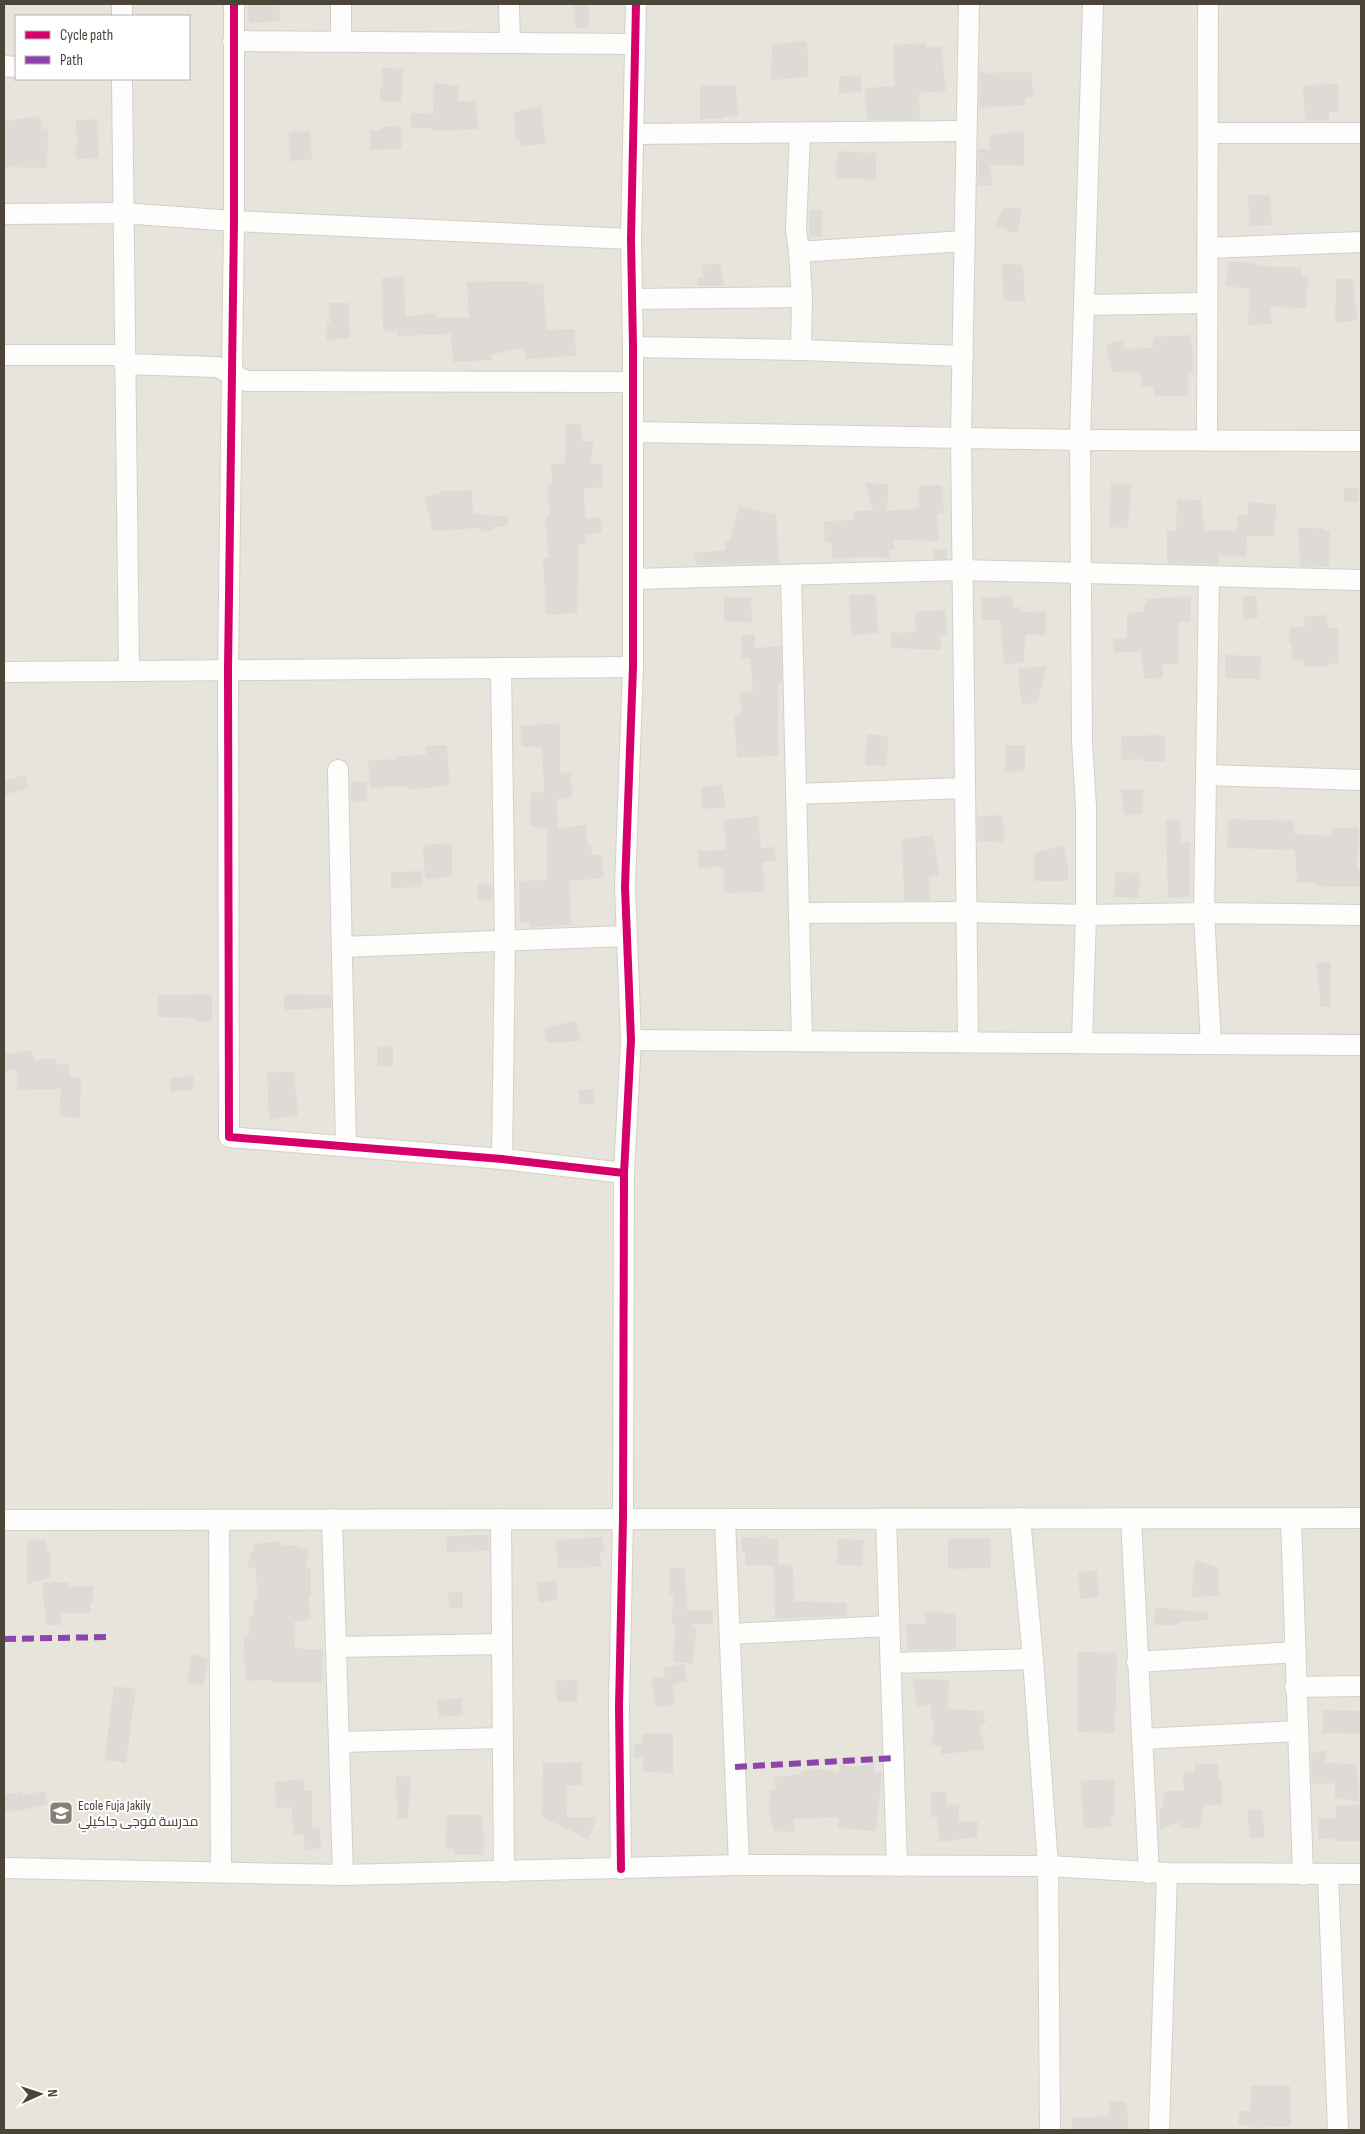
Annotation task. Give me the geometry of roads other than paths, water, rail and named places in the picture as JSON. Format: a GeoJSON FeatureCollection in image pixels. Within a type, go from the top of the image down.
{"type":"FeatureCollection","features":[{"type":"Feature","properties":{"kind":"street"},"geometry":{"type":"LineString","coordinates":[[234,4],[234,221],[228,670],[229,1137],[502,1159],[624,1173]]}},
{"type":"Feature","properties":{"kind":"street"},"geometry":{"type":"LineString","coordinates":[[341,4],[341,42]]}},
{"type":"Feature","properties":{"kind":"street"},"geometry":{"type":"LineString","coordinates":[[509,4],[510,43]]}},
{"type":"Feature","properties":{"kind":"street"},"geometry":{"type":"LineString","coordinates":[[621,1869],[619,1707],[623,1519],[624,1173],[631,1040],[624,886],[633,667],[631,239],[636,4]]}},
{"type":"Feature","properties":{"kind":"street"},"geometry":{"type":"LineString","coordinates":[[968,1042],[961,437],[969,4]]}},
{"type":"Feature","properties":{"kind":"street"},"geometry":{"type":"LineString","coordinates":[[1082,1043],[1086,915],[1086,806],[1082,742],[1080,440],[1092,4]]}},
{"type":"Feature","properties":{"kind":"street"},"geometry":{"type":"LineString","coordinates":[[1207,440],[1208,4]]}},
{"type":"Feature","properties":{"kind":"street"},"geometry":{"type":"LineString","coordinates":[[233,41],[635,44]]}},
{"type":"Feature","properties":{"kind":"street"},"geometry":{"type":"LineString","coordinates":[[122,80],[122,213],[129,671]]}},
{"type":"Feature","properties":{"kind":"street"},"geometry":{"type":"LineString","coordinates":[[634,134],[966,131]]}},
{"type":"Feature","properties":{"kind":"street"},"geometry":{"type":"LineString","coordinates":[[800,133],[796,230],[802,297],[801,350]]}},
{"type":"Feature","properties":{"kind":"street"},"geometry":{"type":"LineString","coordinates":[[1208,133],[1361,133]]}},
{"type":"Feature","properties":{"kind":"street"},"geometry":{"type":"LineString","coordinates":[[4,214],[122,213],[234,221],[631,239]]}},
{"type":"Feature","properties":{"kind":"street"},"geometry":{"type":"LineString","coordinates":[[799,252],[964,241]]}},
{"type":"Feature","properties":{"kind":"street"},"geometry":{"type":"LineString","coordinates":[[1207,248],[1361,242]]}},
{"type":"Feature","properties":{"kind":"street"},"geometry":{"type":"LineString","coordinates":[[632,300],[802,297]]}},
{"type":"Feature","properties":{"kind":"street"},"geometry":{"type":"LineString","coordinates":[[1084,305],[1207,303]]}},
{"type":"Feature","properties":{"kind":"street"},"geometry":{"type":"LineString","coordinates":[[633,347],[801,350],[963,356]]}},
{"type":"Feature","properties":{"kind":"street"},"geometry":{"type":"LineString","coordinates":[[4,354],[217,367],[247,381],[633,382]]}},
{"type":"Feature","properties":{"kind":"street"},"geometry":{"type":"LineString","coordinates":[[633,432],[1080,440],[1361,441]]}},
{"type":"Feature","properties":{"kind":"street"},"geometry":{"type":"LineString","coordinates":[[633,579],[962,570],[1361,580]]}},
{"type":"Feature","properties":{"kind":"street"},"geometry":{"type":"LineString","coordinates":[[791,574],[802,1041]]}},
{"type":"Feature","properties":{"kind":"street"},"geometry":{"type":"LineString","coordinates":[[1208,576],[1204,913],[1211,1044]]}},
{"type":"Feature","properties":{"kind":"street"},"geometry":{"type":"LineString","coordinates":[[4,672],[633,667]]}},
{"type":"Feature","properties":{"kind":"street"},"geometry":{"type":"LineString","coordinates":[[501,668],[505,942],[502,1159]]}},
{"type":"Feature","properties":{"kind":"street"},"geometry":{"type":"LineString","coordinates":[[338,770],[346,1145]]}},
{"type":"Feature","properties":{"kind":"street"},"geometry":{"type":"LineString","coordinates":[[1206,775],[1361,780]]}},
{"type":"Feature","properties":{"kind":"street"},"geometry":{"type":"LineString","coordinates":[[796,794],[964,788]]}},
{"type":"Feature","properties":{"kind":"street"},"geometry":{"type":"LineString","coordinates":[[799,913],[966,912],[1086,915],[1204,913],[1361,915]]}},
{"type":"Feature","properties":{"kind":"street"},"geometry":{"type":"LineString","coordinates":[[342,947],[626,936]]}},
{"type":"Feature","properties":{"kind":"street"},"geometry":{"type":"LineString","coordinates":[[631,1040],[1361,1045]]}},
{"type":"Feature","properties":{"kind":"street"},"geometry":{"type":"LineString","coordinates":[[886,1518],[888,1626],[898,1866]]}},
{"type":"Feature","properties":{"kind":"street"},"geometry":{"type":"LineString","coordinates":[[1020,1518],[1033,1659],[1048,1866],[1050,2130]]}},
{"type":"Feature","properties":{"kind":"street"},"geometry":{"type":"LineString","coordinates":[[1131,1518],[1142,1739],[1158,1873],[1163,2130]]}},
{"type":"Feature","properties":{"kind":"street"},"geometry":{"type":"LineString","coordinates":[[1291,1518],[1303,1875]]}},
{"type":"Feature","properties":{"kind":"street"},"geometry":{"type":"LineString","coordinates":[[4,1520],[1361,1518]]}},
{"type":"Feature","properties":{"kind":"street"},"geometry":{"type":"LineString","coordinates":[[502,1519],[504,1872]]}},
{"type":"Feature","properties":{"kind":"street"},"geometry":{"type":"LineString","coordinates":[[726,1519],[739,1865]]}},
{"type":"Feature","properties":{"kind":"street"},"geometry":{"type":"LineString","coordinates":[[219,1520],[221,1872]]}},
{"type":"Feature","properties":{"kind":"street"},"geometry":{"type":"LineString","coordinates":[[332,1520],[343,1875]]}},
{"type":"Feature","properties":{"kind":"street"},"geometry":{"type":"LineString","coordinates":[[731,1634],[888,1626]]}},
{"type":"Feature","properties":{"kind":"street"},"geometry":{"type":"LineString","coordinates":[[336,1647],[502,1644]]}},
{"type":"Feature","properties":{"kind":"street"},"geometry":{"type":"LineString","coordinates":[[1137,1662],[1296,1652]]}},
{"type":"Feature","properties":{"kind":"street"},"geometry":{"type":"LineString","coordinates":[[891,1663],[1033,1659]]}},
{"type":"Feature","properties":{"kind":"street"},"geometry":{"type":"LineString","coordinates":[[1296,1687],[1361,1686]]}},
{"type":"Feature","properties":{"kind":"street"},"geometry":{"type":"LineString","coordinates":[[1142,1739],[1297,1731]]}},
{"type":"Feature","properties":{"kind":"street"},"geometry":{"type":"LineString","coordinates":[[339,1742],[503,1738]]}},
{"type":"Feature","properties":{"kind":"street"},"geometry":{"type":"LineString","coordinates":[[4,1868],[343,1875],[739,1865],[1048,1866],[1158,1873],[1361,1874]]}},
{"type":"Feature","properties":{"kind":"street"},"geometry":{"type":"LineString","coordinates":[[1328,1874],[1338,2130]]}},
{"type":"Feature","properties":{"kind":"place","name":"Ecole Fuja Jakily مدرسة فوجى جاكيلي"},"geometry":{"type":"Point","coordinates":[61,1813]}}]}
